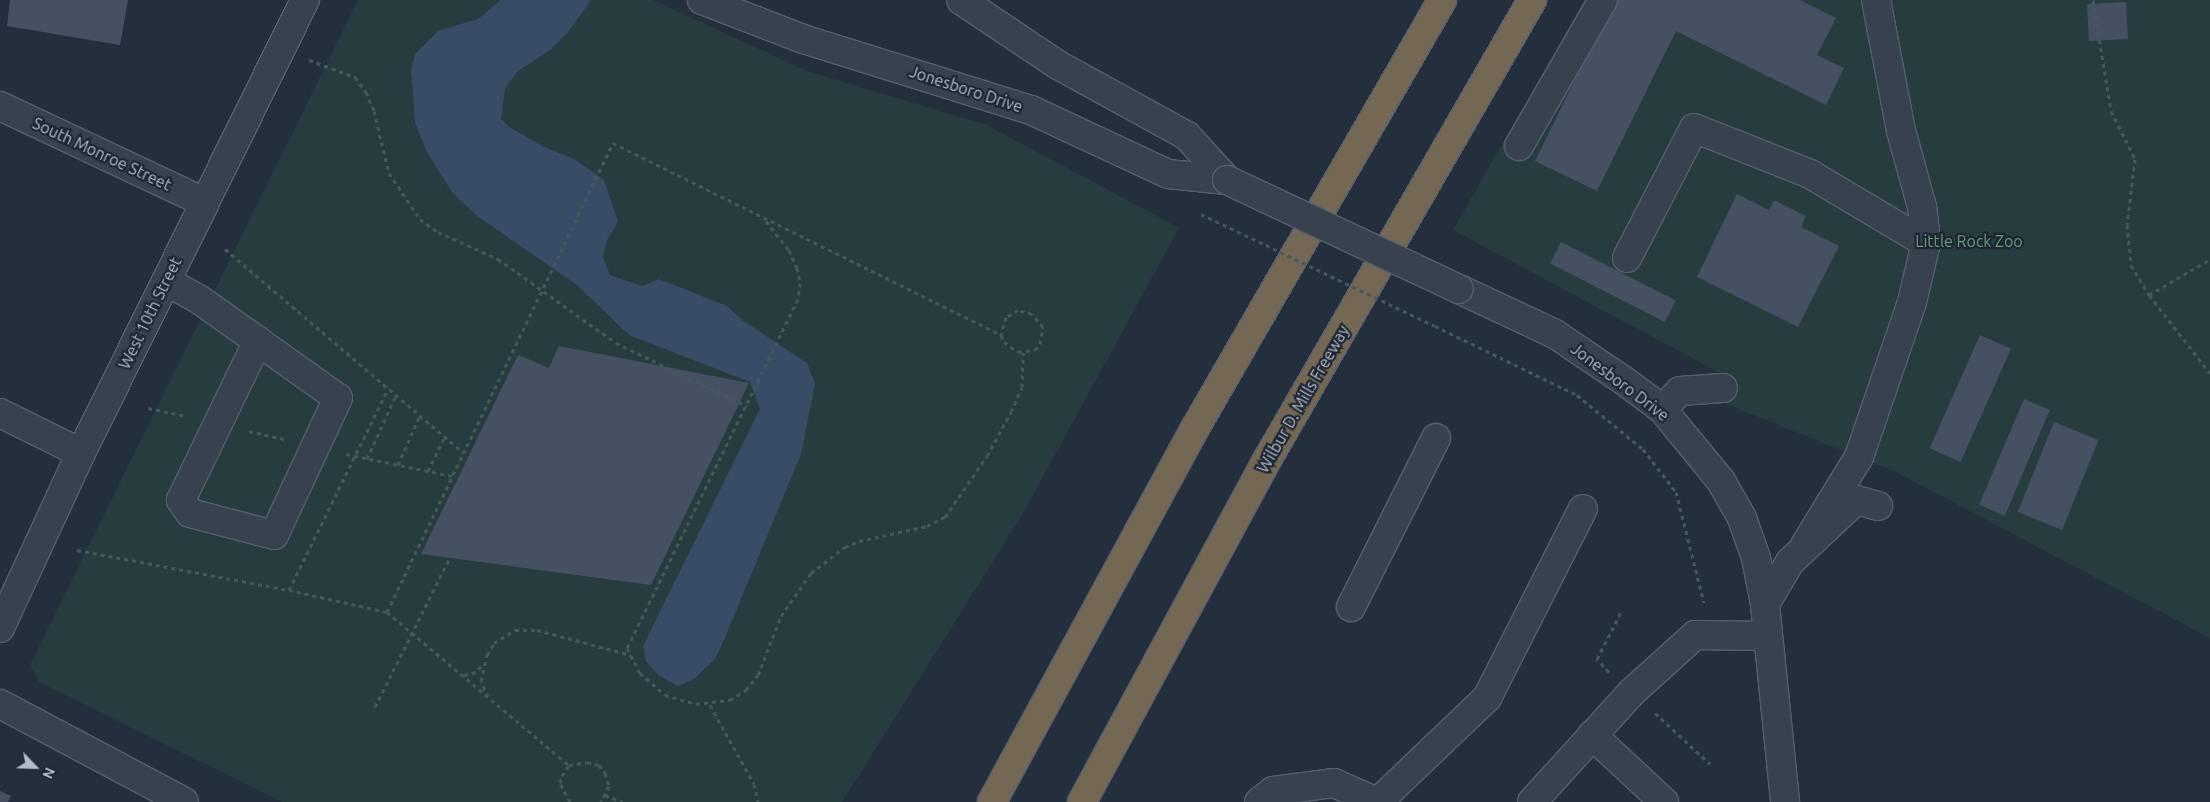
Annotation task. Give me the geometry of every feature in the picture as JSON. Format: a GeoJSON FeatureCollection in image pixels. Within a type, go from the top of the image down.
{"type":"FeatureCollection","features":[{"type":"Feature","properties":{"kind":"highway"},"geometry":{"type":"LineString","coordinates":[[992,802],[1194,430],[1442,0]]}},
{"type":"Feature","properties":{"kind":"highway","name":"Wilbur D. Mills Freeway"},"geometry":{"type":"LineString","coordinates":[[1082,802],[1267,460],[1532,0]]}},
{"type":"Feature","properties":{"kind":"street","name":"West 10th Street"},"geometry":{"type":"LineString","coordinates":[[0,628],[81,453],[305,0]]}},
{"type":"Feature","properties":{"kind":"street","name":"Jonesboro Drive"},"geometry":{"type":"LineString","coordinates":[[702,0],[803,39],[1031,110],[1168,174],[1227,180],[1555,334],[1662,410],[1720,481],[1742,518],[1756,558],[1765,604],[1785,802]]}},
{"type":"Feature","properties":{"kind":"street","name":"Jonesboro Drive"},"geometry":{"type":"LineString","coordinates":[[960,0],[1058,65],[1187,136],[1227,180]]}},
{"type":"Feature","properties":{"kind":"street"},"geometry":{"type":"LineString","coordinates":[[1519,146],[1603,0]]}},
{"type":"Feature","properties":{"kind":"street"},"geometry":{"type":"LineString","coordinates":[[1806,545],[1859,457],[1912,302],[1926,243],[1922,207],[1901,131],[1876,0]]}},
{"type":"Feature","properties":{"kind":"street","name":"South Monroe Street"},"geometry":{"type":"LineString","coordinates":[[0,106],[204,202]]}},
{"type":"Feature","properties":{"kind":"street"},"geometry":{"type":"LineString","coordinates":[[1626,258],[1694,128],[1810,174],[1926,243]]}},
{"type":"Feature","properties":{"kind":"street"},"geometry":{"type":"LineString","coordinates":[[166,281],[200,300],[258,341],[338,398],[274,535],[190,513],[181,500],[258,341]]}},
{"type":"Feature","properties":{"kind":"street"},"geometry":{"type":"LineString","coordinates":[[1662,410],[1680,391],[1723,388]]}},
{"type":"Feature","properties":{"kind":"street"},"geometry":{"type":"LineString","coordinates":[[0,413],[81,453]]}},
{"type":"Feature","properties":{"kind":"street"},"geometry":{"type":"LineString","coordinates":[[1351,607],[1436,438]]}},
{"type":"Feature","properties":{"kind":"street"},"geometry":{"type":"LineString","coordinates":[[1765,604],[1790,562],[1856,500],[1878,506]]}},
{"type":"Feature","properties":{"kind":"street"},"geometry":{"type":"LineString","coordinates":[[1259,802],[1273,791],[1334,783],[1377,802],[1487,698],[1583,509]]}},
{"type":"Feature","properties":{"kind":"street"},"geometry":{"type":"LineString","coordinates":[[1533,802],[1632,692],[1695,635],[1768,636]]}},
{"type":"Feature","properties":{"kind":"street"},"geometry":{"type":"LineString","coordinates":[[0,704],[184,802]]}},
{"type":"Feature","properties":{"kind":"street"},"geometry":{"type":"LineString","coordinates":[[1592,735],[1664,802]]}},
{"type":"Feature","properties":{"kind":"path"},"geometry":{"type":"LineString","coordinates":[[2093,0],[2111,111],[2135,159],[2127,225],[2131,265],[2149,295],[2210,372]]}},
{"type":"Feature","properties":{"kind":"path"},"geometry":{"type":"LineString","coordinates":[[280,51],[355,77],[374,111],[389,172],[420,220],[438,232],[498,259],[616,343],[748,405]]}},
{"type":"Feature","properties":{"kind":"path"},"geometry":{"type":"LineString","coordinates":[[386,612],[613,143],[1001,335],[1010,348],[1023,353],[1035,350],[1040,344],[1043,327],[1032,314],[1018,310],[1010,313],[1001,326],[1001,335]]}},
{"type":"Feature","properties":{"kind":"path"},"geometry":{"type":"LineString","coordinates":[[1201,214],[1577,396],[1643,449],[1676,492],[1706,609]]}},
{"type":"Feature","properties":{"kind":"path"},"geometry":{"type":"LineString","coordinates":[[765,219],[789,250],[800,283],[798,299],[781,338],[627,648],[640,673],[665,695],[680,702],[710,705],[730,700],[746,690],[758,676],[781,616],[811,574],[845,547],[859,541],[927,526],[945,517],[987,456],[1011,412],[1022,387],[1023,353]]}},
{"type":"Feature","properties":{"kind":"path"},"geometry":{"type":"LineString","coordinates":[[225,249],[464,452]]}},
{"type":"Feature","properties":{"kind":"path"},"geometry":{"type":"LineString","coordinates":[[2149,295],[2210,259]]}},
{"type":"Feature","properties":{"kind":"path"},"geometry":{"type":"LineString","coordinates":[[289,590],[388,388]]}},
{"type":"Feature","properties":{"kind":"path"},"geometry":{"type":"LineString","coordinates":[[367,459],[396,395]]}},
{"type":"Feature","properties":{"kind":"path"},"geometry":{"type":"LineString","coordinates":[[398,465],[420,416]]}},
{"type":"Feature","properties":{"kind":"path"},"geometry":{"type":"LineString","coordinates":[[428,471],[445,436]]}},
{"type":"Feature","properties":{"kind":"path"},"geometry":{"type":"LineString","coordinates":[[77,550],[289,590],[386,612],[414,632],[569,765],[587,762],[599,765],[609,786],[601,802]]}},
{"type":"Feature","properties":{"kind":"path"},"geometry":{"type":"LineString","coordinates":[[375,707],[449,559]]}},
{"type":"Feature","properties":{"kind":"path"},"geometry":{"type":"LineString","coordinates":[[1613,675],[1597,660],[1622,610]]}},
{"type":"Feature","properties":{"kind":"path"},"geometry":{"type":"LineString","coordinates":[[488,697],[482,681],[484,664],[494,643],[515,630],[537,630],[630,654]]}},
{"type":"Feature","properties":{"kind":"path"},"geometry":{"type":"LineString","coordinates":[[457,670],[465,676],[472,674],[484,664]]}},
{"type":"Feature","properties":{"kind":"path"},"geometry":{"type":"LineString","coordinates":[[710,705],[754,784],[758,802]]}},
{"type":"Feature","properties":{"kind":"path"},"geometry":{"type":"LineString","coordinates":[[1648,706],[1710,764]]}},
{"type":"Feature","properties":{"kind":"path"},"geometry":{"type":"LineString","coordinates":[[569,765],[560,783],[570,802]]}},
{"type":"Feature","properties":{"kind":"path"},"geometry":{"type":"LineString","coordinates":[[605,795],[623,802]]}},
{"type":"Feature","properties":{"kind":"green space"},"geometry":{"type":"Polygon","coordinates":[[[358,0],[653,0],[807,71],[987,125],[1179,228],[1021,517],[842,802],[282,802],[39,682],[30,665],[358,0]]]}},
{"type":"Feature","properties":{"kind":"green space","name":"Little Rock Zoo"},"geometry":{"type":"Polygon","coordinates":[[[1584,0],[2210,0],[2210,638],[1896,472],[1724,403],[1722,374],[1453,230],[1584,0]]]}},
{"type":"Feature","properties":{"kind":"water"},"geometry":{"type":"Polygon","coordinates":[[[501,0],[591,0],[569,31],[550,50],[518,71],[505,88],[501,119],[509,127],[544,147],[574,159],[604,180],[618,222],[607,240],[603,257],[610,275],[642,286],[659,279],[727,306],[742,320],[807,363],[815,384],[801,454],[724,640],[715,659],[694,679],[678,686],[658,675],[646,661],[643,646],[760,409],[750,382],[629,335],[577,285],[477,216],[452,192],[428,154],[415,123],[411,68],[416,53],[438,31],[478,19],[501,0]]]}},
{"type":"Feature","properties":{"kind":"building"},"geometry":{"type":"Polygon","coordinates":[[[10,0],[128,0],[120,45],[7,26],[10,0]]]}},
{"type":"Feature","properties":{"kind":"building"},"geometry":{"type":"Polygon","coordinates":[[[1614,0],[1800,0],[1836,18],[1817,55],[1844,68],[1826,105],[1676,31],[1597,191],[1535,161],[1614,0]]]}},
{"type":"Feature","properties":{"kind":"building"},"geometry":{"type":"Polygon","coordinates":[[[2126,2],[2128,39],[2089,41],[2087,4],[2126,2]]]}},
{"type":"Feature","properties":{"kind":"building"},"geometry":{"type":"Polygon","coordinates":[[[1737,194],[1769,210],[1774,200],[1806,216],[1801,227],[1839,246],[1798,327],[1697,277],[1737,194]]]}},
{"type":"Feature","properties":{"kind":"building"},"geometry":{"type":"Polygon","coordinates":[[[1561,242],[1676,301],[1665,322],[1550,263],[1561,242]]]}},
{"type":"Feature","properties":{"kind":"building"},"geometry":{"type":"Polygon","coordinates":[[[1980,335],[2011,349],[1961,462],[1930,448],[1980,335]]]}},
{"type":"Feature","properties":{"kind":"building"},"geometry":{"type":"Polygon","coordinates":[[[559,346],[749,383],[651,585],[421,554],[518,355],[549,368],[559,346]]]}},
{"type":"Feature","properties":{"kind":"building"},"geometry":{"type":"Polygon","coordinates":[[[2024,399],[2050,410],[2005,516],[1979,505],[2024,399]]]}},
{"type":"Feature","properties":{"kind":"building"},"geometry":{"type":"Polygon","coordinates":[[[2054,422],[2099,440],[2062,530],[2018,512],[2054,422]]]}},
{"type":"Feature","properties":{"kind":"building"},"geometry":{"type":"Polygon","coordinates":[[[0,791],[11,796],[8,802],[0,802],[0,791]]]}}]}
